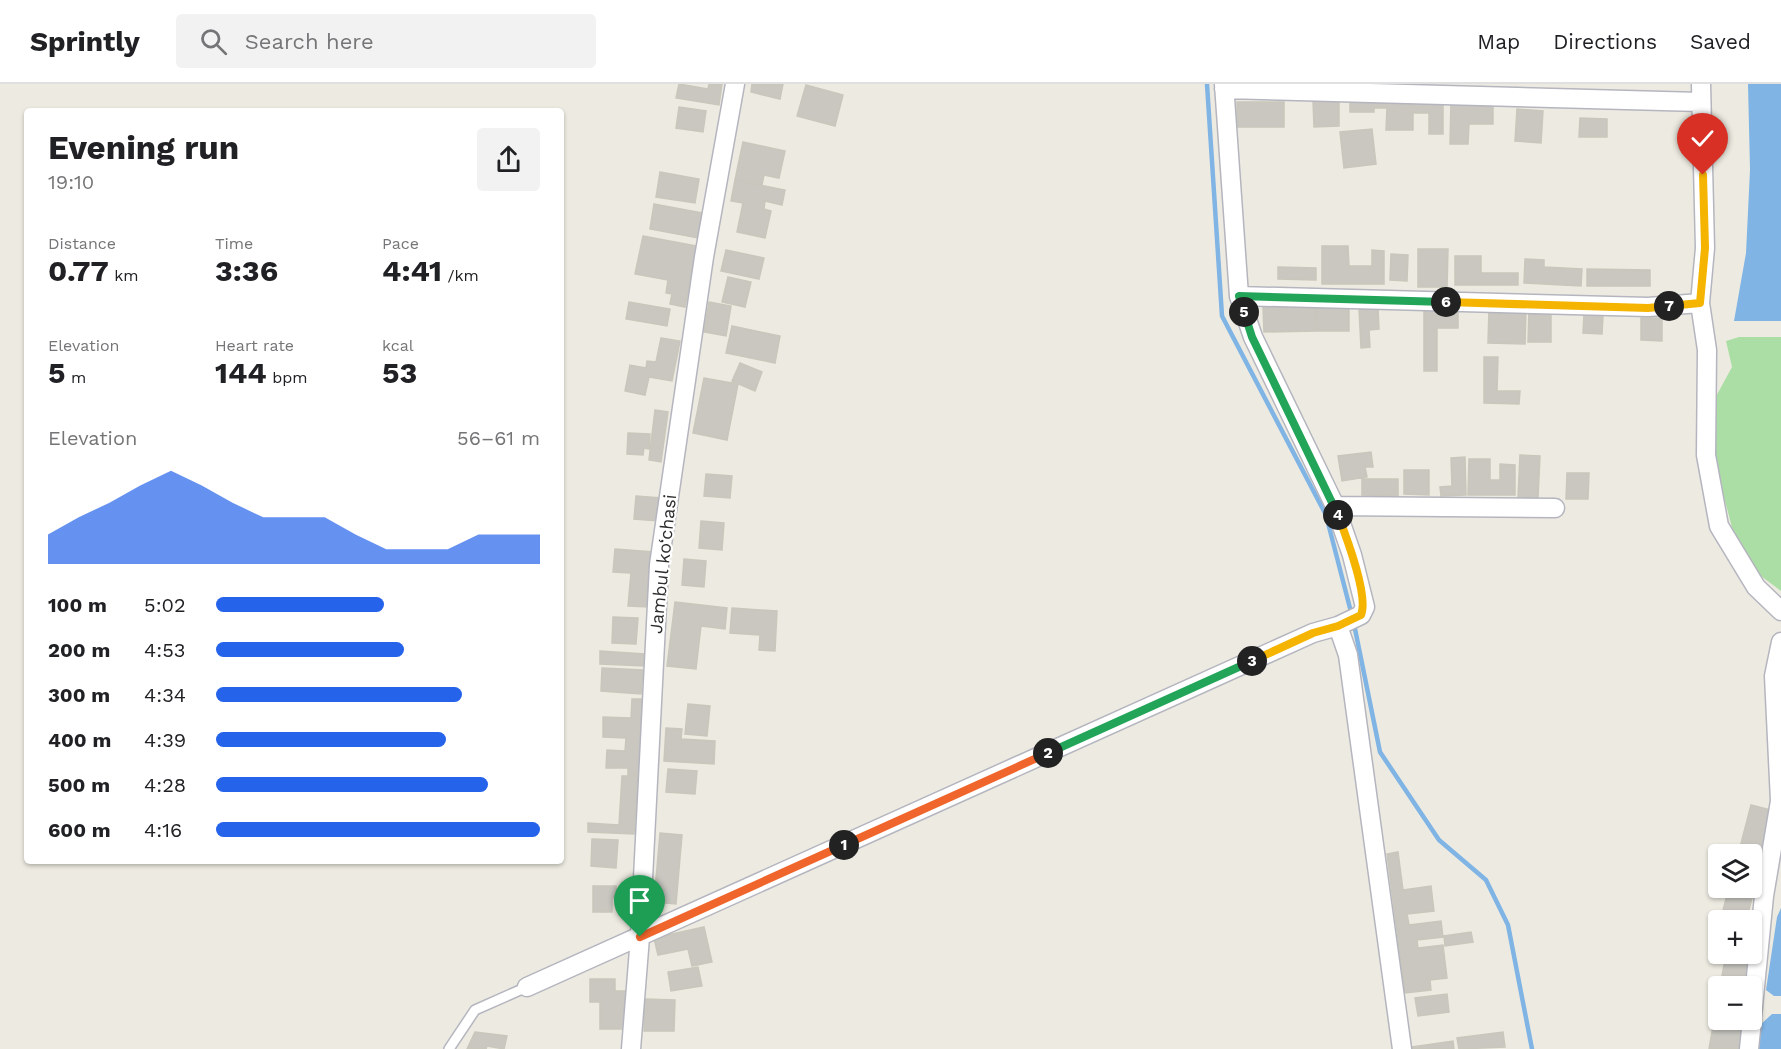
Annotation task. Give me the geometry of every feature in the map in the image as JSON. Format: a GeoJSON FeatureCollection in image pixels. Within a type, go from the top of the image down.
{"type":"FeatureCollection","features":[{"type":"Feature","properties":{"kind":"street","name":"Jambul ko‘chasi"},"geometry":{"type":"LineString","coordinates":[[631,1049],[640,937],[659,565],[704,257],[735,84]]}},
{"type":"Feature","properties":{"kind":"street"},"geometry":{"type":"LineString","coordinates":[[526,987],[1313,633],[1348,621],[1365,607],[1352,555],[1335,506],[1252,337],[1239,296],[1224,86],[1701,93],[1705,248],[1700,303],[1707,350],[1706,455],[1719,526],[1756,587],[1781,611]]}},
{"type":"Feature","properties":{"kind":"street"},"geometry":{"type":"LineString","coordinates":[[1239,296],[1648,308],[1700,303]]}},
{"type":"Feature","properties":{"kind":"street"},"geometry":{"type":"LineString","coordinates":[[1335,506],[1554,508]]}},
{"type":"Feature","properties":{"kind":"street"},"geometry":{"type":"LineString","coordinates":[[1348,621],[1348,655],[1402,1049]]}},
{"type":"Feature","properties":{"kind":"street"},"geometry":{"type":"LineString","coordinates":[[1756,976],[1764,896],[1780,801],[1774,676],[1781,642]]}},
{"type":"Feature","properties":{"kind":"street"},"geometry":{"type":"LineString","coordinates":[[1749,1049],[1751,1030]]}},
{"type":"Feature","properties":{"kind":"lane"},"geometry":{"type":"LineString","coordinates":[[449,1049],[475,1010],[526,987]]}},
{"type":"Feature","properties":{"kind":"green space"},"geometry":{"type":"Polygon","coordinates":[[[1739,337],[1781,337],[1781,591],[1757,573],[1734,535],[1716,467],[1713,402],[1732,367],[1726,341],[1739,337]]]}},
{"type":"Feature","properties":{"kind":"water"},"geometry":{"type":"Polygon","coordinates":[[[1748,84],[1781,84],[1781,321],[1734,321],[1746,253],[1750,170],[1748,84]]]}},
{"type":"Feature","properties":{"kind":"water"},"geometry":{"type":"Polygon","coordinates":[[[1781,908],[1781,996],[1774,996],[1766,990],[1777,917],[1781,908]]]}},
{"type":"Feature","properties":{"kind":"water"},"geometry":{"type":"Polygon","coordinates":[[[1772,1014],[1781,1014],[1781,1049],[1758,1049],[1762,1023],[1772,1014]]]}},
{"type":"Feature","properties":{"kind":"building"},"geometry":{"type":"Polygon","coordinates":[[[679,84],[708,89],[709,84],[722,84],[719,105],[676,98],[679,84]]]}},
{"type":"Feature","properties":{"kind":"building"},"geometry":{"type":"Polygon","coordinates":[[[752,84],[783,84],[780,99],[751,92],[752,84]]]}},
{"type":"Feature","properties":{"kind":"building"},"geometry":{"type":"Polygon","coordinates":[[[806,85],[843,95],[835,126],[797,116],[806,85]]]}},
{"type":"Feature","properties":{"kind":"building"},"geometry":{"type":"Polygon","coordinates":[[[1339,100],[1339,126],[1314,127],[1313,101],[1339,100]]]}},
{"type":"Feature","properties":{"kind":"building"},"geometry":{"type":"Polygon","coordinates":[[[1350,100],[1443,101],[1443,134],[1429,134],[1429,113],[1413,113],[1413,130],[1386,130],[1387,108],[1374,108],[1374,112],[1350,112],[1350,100]]]}},
{"type":"Feature","properties":{"kind":"building"},"geometry":{"type":"Polygon","coordinates":[[[1237,102],[1284,102],[1284,127],[1237,127],[1237,102]]]}},
{"type":"Feature","properties":{"kind":"building"},"geometry":{"type":"Polygon","coordinates":[[[1451,103],[1493,104],[1493,124],[1469,124],[1468,144],[1450,144],[1451,103]]]}},
{"type":"Feature","properties":{"kind":"building"},"geometry":{"type":"Polygon","coordinates":[[[679,107],[706,111],[703,132],[676,128],[679,107]]]}},
{"type":"Feature","properties":{"kind":"building"},"geometry":{"type":"Polygon","coordinates":[[[1517,109],[1543,111],[1541,143],[1515,141],[1517,109]]]}},
{"type":"Feature","properties":{"kind":"building"},"geometry":{"type":"Polygon","coordinates":[[[1580,118],[1607,119],[1607,137],[1579,137],[1580,118]]]}},
{"type":"Feature","properties":{"kind":"building"},"geometry":{"type":"Polygon","coordinates":[[[1372,129],[1376,164],[1344,168],[1340,132],[1372,129]]]}},
{"type":"Feature","properties":{"kind":"building"},"geometry":{"type":"Polygon","coordinates":[[[743,142],[785,151],[779,178],[764,175],[762,185],[735,180],[743,142]]]}},
{"type":"Feature","properties":{"kind":"building"},"geometry":{"type":"Polygon","coordinates":[[[660,172],[699,179],[695,203],[656,197],[660,172]]]}},
{"type":"Feature","properties":{"kind":"building"},"geometry":{"type":"Polygon","coordinates":[[[735,180],[785,190],[782,205],[765,201],[764,209],[771,211],[765,238],[737,232],[743,203],[731,201],[735,180]]]}},
{"type":"Feature","properties":{"kind":"building"},"geometry":{"type":"Polygon","coordinates":[[[654,204],[703,213],[698,238],[650,229],[654,204]]]}},
{"type":"Feature","properties":{"kind":"building"},"geometry":{"type":"Polygon","coordinates":[[[643,236],[697,246],[685,307],[670,304],[672,294],[666,293],[668,280],[635,274],[643,236]]]}},
{"type":"Feature","properties":{"kind":"building"},"geometry":{"type":"Polygon","coordinates":[[[1322,246],[1348,246],[1349,266],[1372,266],[1372,250],[1384,251],[1384,284],[1322,284],[1322,246]]]}},
{"type":"Feature","properties":{"kind":"building"},"geometry":{"type":"Polygon","coordinates":[[[1418,249],[1448,249],[1447,287],[1418,287],[1418,249]]]}},
{"type":"Feature","properties":{"kind":"building"},"geometry":{"type":"Polygon","coordinates":[[[726,250],[764,258],[759,279],[721,271],[726,250]]]}},
{"type":"Feature","properties":{"kind":"building"},"geometry":{"type":"Polygon","coordinates":[[[1391,254],[1408,255],[1407,281],[1390,280],[1391,254]]]}},
{"type":"Feature","properties":{"kind":"building"},"geometry":{"type":"Polygon","coordinates":[[[1455,256],[1481,256],[1481,273],[1518,273],[1518,285],[1455,285],[1455,256]]]}},
{"type":"Feature","properties":{"kind":"building"},"geometry":{"type":"Polygon","coordinates":[[[1525,259],[1544,260],[1544,267],[1582,269],[1581,286],[1524,283],[1525,259]]]}},
{"type":"Feature","properties":{"kind":"building"},"geometry":{"type":"Polygon","coordinates":[[[1278,267],[1316,268],[1316,280],[1278,279],[1278,267]]]}},
{"type":"Feature","properties":{"kind":"building"},"geometry":{"type":"Polygon","coordinates":[[[1587,269],[1650,270],[1650,286],[1587,286],[1587,269]]]}},
{"type":"Feature","properties":{"kind":"building"},"geometry":{"type":"Polygon","coordinates":[[[728,277],[751,282],[745,307],[722,302],[728,277]]]}},
{"type":"Feature","properties":{"kind":"building"},"geometry":{"type":"Polygon","coordinates":[[[1349,301],[1349,331],[1316,331],[1316,302],[1349,301]]]}},
{"type":"Feature","properties":{"kind":"building"},"geometry":{"type":"Polygon","coordinates":[[[629,302],[670,309],[667,326],[626,319],[629,302]]]}},
{"type":"Feature","properties":{"kind":"building"},"geometry":{"type":"Polygon","coordinates":[[[709,302],[731,306],[726,336],[704,332],[709,302]]]}},
{"type":"Feature","properties":{"kind":"building"},"geometry":{"type":"Polygon","coordinates":[[[1263,307],[1315,307],[1316,331],[1264,332],[1263,307]]]}},
{"type":"Feature","properties":{"kind":"building"},"geometry":{"type":"Polygon","coordinates":[[[1424,307],[1458,307],[1458,328],[1437,328],[1437,371],[1424,371],[1424,307]]]}},
{"type":"Feature","properties":{"kind":"building"},"geometry":{"type":"Polygon","coordinates":[[[1378,308],[1379,329],[1369,330],[1370,347],[1361,348],[1359,309],[1378,308]]]}},
{"type":"Feature","properties":{"kind":"building"},"geometry":{"type":"Polygon","coordinates":[[[1489,309],[1526,309],[1525,344],[1488,343],[1489,309]]]}},
{"type":"Feature","properties":{"kind":"building"},"geometry":{"type":"Polygon","coordinates":[[[1529,309],[1551,309],[1551,342],[1528,342],[1529,309]]]}},
{"type":"Feature","properties":{"kind":"building"},"geometry":{"type":"Polygon","coordinates":[[[1584,314],[1603,315],[1602,334],[1583,333],[1584,314]]]}},
{"type":"Feature","properties":{"kind":"building"},"geometry":{"type":"Polygon","coordinates":[[[1641,318],[1662,318],[1662,341],[1641,340],[1641,318]]]}},
{"type":"Feature","properties":{"kind":"building"},"geometry":{"type":"Polygon","coordinates":[[[732,326],[780,336],[775,363],[726,353],[732,326]]]}},
{"type":"Feature","properties":{"kind":"building"},"geometry":{"type":"Polygon","coordinates":[[[661,338],[680,341],[672,381],[649,377],[645,395],[625,391],[630,365],[646,368],[647,361],[656,362],[661,338]]]}},
{"type":"Feature","properties":{"kind":"building"},"geometry":{"type":"Polygon","coordinates":[[[1484,357],[1498,357],[1497,391],[1520,391],[1519,404],[1484,403],[1484,357]]]}},
{"type":"Feature","properties":{"kind":"building"},"geometry":{"type":"Polygon","coordinates":[[[740,363],[762,372],[755,391],[732,381],[740,363]]]}},
{"type":"Feature","properties":{"kind":"building"},"geometry":{"type":"Polygon","coordinates":[[[704,378],[738,384],[727,440],[693,433],[704,378]]]}},
{"type":"Feature","properties":{"kind":"building"},"geometry":{"type":"Polygon","coordinates":[[[655,410],[668,412],[661,462],[649,460],[655,410]]]}},
{"type":"Feature","properties":{"kind":"building"},"geometry":{"type":"Polygon","coordinates":[[[628,433],[650,434],[649,449],[644,448],[643,455],[627,454],[628,433]]]}},
{"type":"Feature","properties":{"kind":"building"},"geometry":{"type":"Polygon","coordinates":[[[1371,452],[1373,467],[1365,467],[1367,477],[1342,481],[1338,456],[1371,452]]]}},
{"type":"Feature","properties":{"kind":"building"},"geometry":{"type":"Polygon","coordinates":[[[1520,455],[1540,456],[1538,498],[1518,497],[1520,455]]]}},
{"type":"Feature","properties":{"kind":"building"},"geometry":{"type":"Polygon","coordinates":[[[1465,457],[1466,495],[1441,496],[1440,487],[1452,486],[1451,458],[1465,457]]]}},
{"type":"Feature","properties":{"kind":"building"},"geometry":{"type":"Polygon","coordinates":[[[1469,459],[1490,459],[1490,480],[1500,480],[1500,464],[1515,465],[1515,495],[1468,495],[1469,459]]]}},
{"type":"Feature","properties":{"kind":"building"},"geometry":{"type":"Polygon","coordinates":[[[1404,470],[1429,470],[1429,495],[1404,494],[1404,470]]]}},
{"type":"Feature","properties":{"kind":"building"},"geometry":{"type":"Polygon","coordinates":[[[1567,473],[1589,473],[1588,499],[1566,499],[1567,473]]]}},
{"type":"Feature","properties":{"kind":"building"},"geometry":{"type":"Polygon","coordinates":[[[706,474],[732,476],[730,498],[704,496],[706,474]]]}},
{"type":"Feature","properties":{"kind":"building"},"geometry":{"type":"Polygon","coordinates":[[[1362,479],[1398,479],[1398,496],[1362,495],[1362,479]]]}},
{"type":"Feature","properties":{"kind":"building"},"geometry":{"type":"Polygon","coordinates":[[[636,496],[661,498],[659,521],[634,519],[636,496]]]}},
{"type":"Feature","properties":{"kind":"building"},"geometry":{"type":"Polygon","coordinates":[[[701,521],[724,523],[722,550],[699,548],[701,521]]]}},
{"type":"Feature","properties":{"kind":"building"},"geometry":{"type":"Polygon","coordinates":[[[615,549],[654,552],[650,607],[628,606],[631,573],[613,572],[615,549]]]}},
{"type":"Feature","properties":{"kind":"building"},"geometry":{"type":"Polygon","coordinates":[[[684,559],[706,561],[704,587],[682,585],[684,559]]]}},
{"type":"Feature","properties":{"kind":"building"},"geometry":{"type":"Polygon","coordinates":[[[675,602],[727,608],[725,629],[701,626],[696,669],[667,666],[675,602]]]}},
{"type":"Feature","properties":{"kind":"building"},"geometry":{"type":"Polygon","coordinates":[[[732,608],[777,611],[775,651],[759,650],[760,635],[730,633],[732,608]]]}},
{"type":"Feature","properties":{"kind":"building"},"geometry":{"type":"Polygon","coordinates":[[[613,617],[638,618],[636,644],[612,643],[613,617]]]}},
{"type":"Feature","properties":{"kind":"building"},"geometry":{"type":"Polygon","coordinates":[[[600,651],[645,654],[645,666],[600,664],[600,651]]]}},
{"type":"Feature","properties":{"kind":"building"},"geometry":{"type":"Polygon","coordinates":[[[602,668],[643,670],[641,694],[601,691],[602,668]]]}},
{"type":"Feature","properties":{"kind":"building"},"geometry":{"type":"Polygon","coordinates":[[[632,699],[643,699],[640,775],[628,775],[628,768],[606,768],[607,750],[625,751],[626,738],[603,737],[603,717],[631,718],[632,699]]]}},
{"type":"Feature","properties":{"kind":"building"},"geometry":{"type":"Polygon","coordinates":[[[688,704],[710,706],[707,736],[685,734],[688,704]]]}},
{"type":"Feature","properties":{"kind":"building"},"geometry":{"type":"Polygon","coordinates":[[[666,728],[682,729],[681,739],[715,741],[714,764],[664,761],[666,728]]]}},
{"type":"Feature","properties":{"kind":"building"},"geometry":{"type":"Polygon","coordinates":[[[668,769],[697,771],[695,794],[666,792],[668,769]]]}},
{"type":"Feature","properties":{"kind":"building"},"geometry":{"type":"Polygon","coordinates":[[[622,776],[638,776],[634,834],[588,832],[588,823],[619,825],[622,776]]]}},
{"type":"Feature","properties":{"kind":"building"},"geometry":{"type":"Polygon","coordinates":[[[1751,805],[1775,811],[1762,860],[1762,844],[1741,844],[1751,805]]]}},
{"type":"Feature","properties":{"kind":"building"},"geometry":{"type":"Polygon","coordinates":[[[660,833],[682,835],[676,904],[654,902],[660,833]]]}},
{"type":"Feature","properties":{"kind":"building"},"geometry":{"type":"Polygon","coordinates":[[[592,839],[618,840],[616,868],[591,866],[592,839]]]}},
{"type":"Feature","properties":{"kind":"building"},"geometry":{"type":"Polygon","coordinates":[[[1398,852],[1403,890],[1431,886],[1434,911],[1407,914],[1409,925],[1441,921],[1443,937],[1417,940],[1418,948],[1443,945],[1447,978],[1430,980],[1431,990],[1405,993],[1387,854],[1398,852]]]}},
{"type":"Feature","properties":{"kind":"building"},"geometry":{"type":"Polygon","coordinates":[[[593,886],[616,886],[617,898],[612,898],[612,912],[593,912],[593,886]]]}},
{"type":"Feature","properties":{"kind":"building"},"geometry":{"type":"Polygon","coordinates":[[[1726,898],[1752,898],[1749,910],[1723,910],[1726,898]]]}},
{"type":"Feature","properties":{"kind":"building"},"geometry":{"type":"Polygon","coordinates":[[[704,927],[712,962],[692,966],[688,949],[658,955],[654,938],[704,927]]]}},
{"type":"Feature","properties":{"kind":"building"},"geometry":{"type":"Polygon","coordinates":[[[1471,932],[1473,942],[1445,946],[1444,936],[1471,932]]]}},
{"type":"Feature","properties":{"kind":"building"},"geometry":{"type":"Polygon","coordinates":[[[1724,964],[1751,964],[1751,976],[1722,976],[1724,964]]]}},
{"type":"Feature","properties":{"kind":"building"},"geometry":{"type":"Polygon","coordinates":[[[698,967],[702,986],[671,991],[668,972],[698,967]]]}},
{"type":"Feature","properties":{"kind":"building"},"geometry":{"type":"Polygon","coordinates":[[[590,979],[615,979],[615,991],[626,991],[626,1029],[600,1029],[600,1002],[590,1002],[590,979]]]}},
{"type":"Feature","properties":{"kind":"building"},"geometry":{"type":"Polygon","coordinates":[[[1447,994],[1449,1012],[1418,1016],[1415,998],[1447,994]]]}},
{"type":"Feature","properties":{"kind":"building"},"geometry":{"type":"Polygon","coordinates":[[[645,999],[675,1000],[674,1031],[644,1031],[645,999]]]}},
{"type":"Feature","properties":{"kind":"building"},"geometry":{"type":"Polygon","coordinates":[[[1712,1030],[1743,1030],[1740,1049],[1709,1049],[1712,1030]]]}},
{"type":"Feature","properties":{"kind":"building"},"geometry":{"type":"Polygon","coordinates":[[[475,1032],[507,1036],[504,1049],[487,1046],[486,1049],[467,1049],[475,1032]]]}},
{"type":"Feature","properties":{"kind":"building"},"geometry":{"type":"Polygon","coordinates":[[[1503,1032],[1505,1047],[1459,1049],[1457,1038],[1503,1032]]]}},
{"type":"Feature","properties":{"kind":"building"},"geometry":{"type":"Polygon","coordinates":[[[1453,1041],[1454,1049],[1412,1049],[1411,1047],[1453,1041]]]}},
{"type":"Feature","properties":{"kind":"waterway"},"geometry":{"type":"LineString","coordinates":[[1207,84],[1222,316],[1326,515],[1352,616]]}},
{"type":"Feature","properties":{"kind":"waterway"},"geometry":{"type":"LineString","coordinates":[[1354,624],[1380,752],[1439,840],[1486,880],[1508,925],[1532,1049]]}},
{"type":"Feature","properties":{"kind":"route"},"geometry":{"type":"LineString","coordinates":[[640,937],[1313,633],[1338,626],[1361,615],[1365,607],[1352,555],[1335,506],[1252,337],[1239,296],[1648,308],[1700,303],[1705,248],[1703,175]]}}]}
